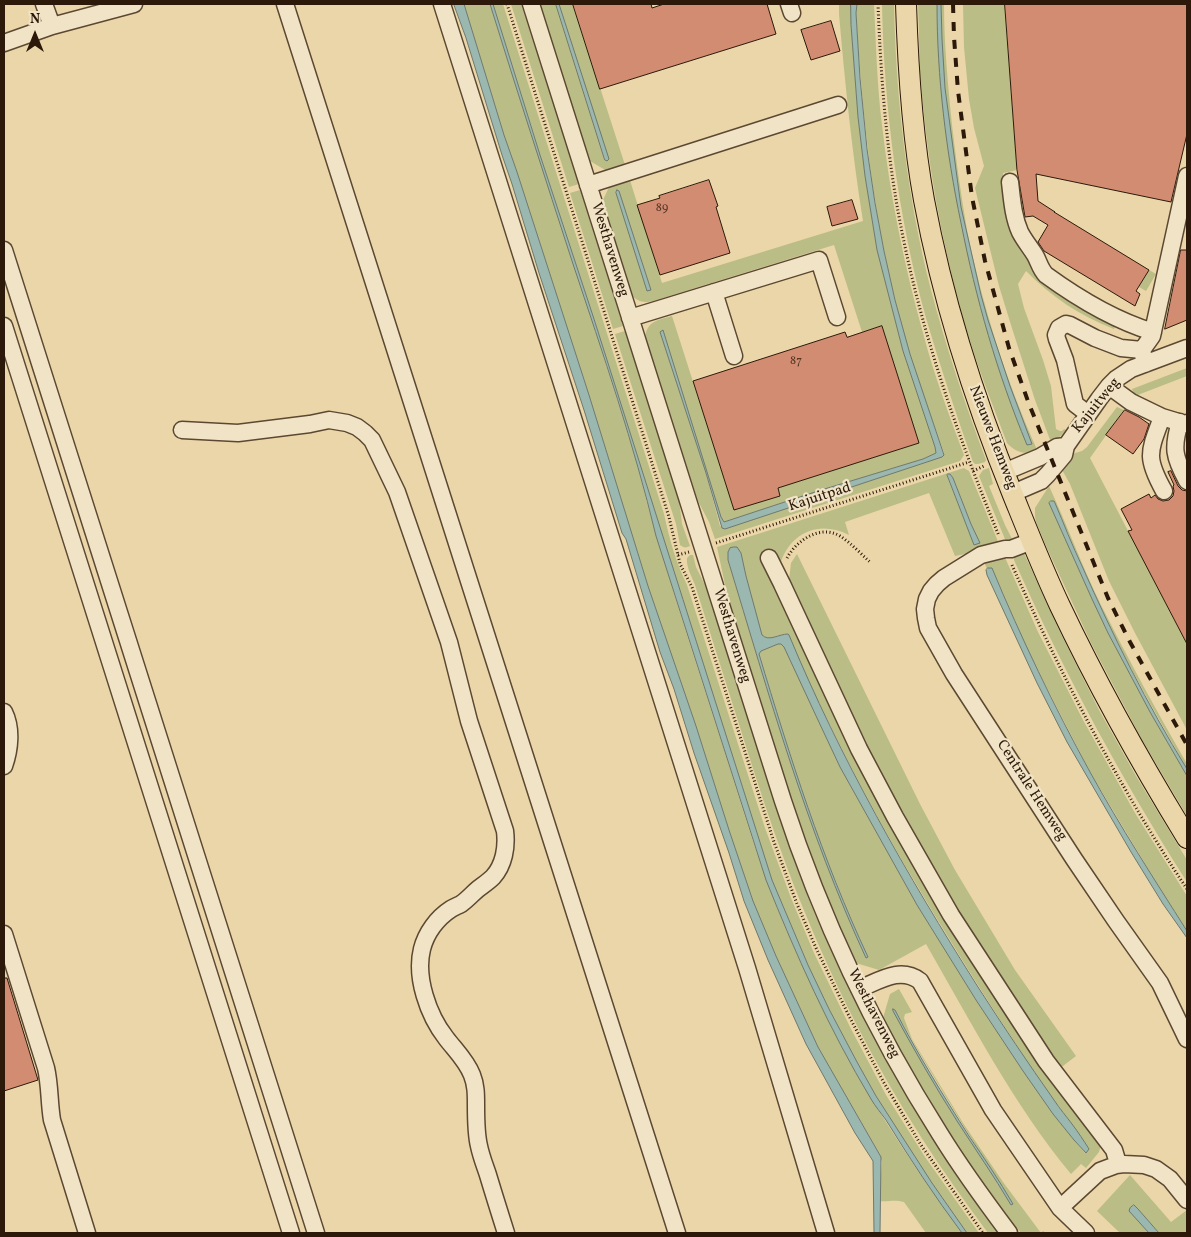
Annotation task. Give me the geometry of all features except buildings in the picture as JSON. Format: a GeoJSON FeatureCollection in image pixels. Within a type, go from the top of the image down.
{"type":"FeatureCollection","features":[{"type":"Feature","properties":{"kind":"main road","name":"Nieuwe Hemweg"},"geometry":{"type":"LineString","coordinates":[[906,4],[912,113],[921,182],[948,309],[963,358],[1012,493],[1060,606],[1109,704],[1187,838]]}},
{"type":"Feature","properties":{"kind":"street"},"geometry":{"type":"LineString","coordinates":[[44,4],[52,26]]}},
{"type":"Feature","properties":{"kind":"street"},"geometry":{"type":"LineString","coordinates":[[4,43],[52,26],[134,4]]}},
{"type":"Feature","properties":{"kind":"street"},"geometry":{"type":"LineString","coordinates":[[285,4],[678,1233]]}},
{"type":"Feature","properties":{"kind":"street"},"geometry":{"type":"LineString","coordinates":[[442,4],[746,968],[826,1233]]}},
{"type":"Feature","properties":{"kind":"street","name":"Westhavenweg"},"geometry":{"type":"LineString","coordinates":[[531,4],[794,835],[820,903],[859,989],[916,1095],[940,1134],[1009,1233]]}},
{"type":"Feature","properties":{"kind":"street"},"geometry":{"type":"LineString","coordinates":[[588,185],[838,105]]}},
{"type":"Feature","properties":{"kind":"street"},"geometry":{"type":"LineString","coordinates":[[1088,414],[1075,404],[1065,360],[1056,340],[1056,332],[1066,324],[1070,325],[1095,338],[1143,357],[1153,332],[1187,176]]}},
{"type":"Feature","properties":{"kind":"street"},"geometry":{"type":"LineString","coordinates":[[1010,182],[1016,222],[1036,257],[1041,270],[1056,283],[1109,315],[1153,332]]}},
{"type":"Feature","properties":{"kind":"street"},"geometry":{"type":"LineString","coordinates":[[4,250],[316,1233]]}},
{"type":"Feature","properties":{"kind":"street"},"geometry":{"type":"LineString","coordinates":[[630,318],[819,260],[837,317]]}},
{"type":"Feature","properties":{"kind":"street"},"geometry":{"type":"LineString","coordinates":[[714,292],[734,356]]}},
{"type":"Feature","properties":{"kind":"street"},"geometry":{"type":"LineString","coordinates":[[4,326],[291,1233]]}},
{"type":"Feature","properties":{"kind":"street","name":"Kajuitweg"},"geometry":{"type":"LineString","coordinates":[[1012,493],[1041,482],[1064,456],[1066,446],[1109,386],[1143,357],[1187,348]]}},
{"type":"Feature","properties":{"kind":"street"},"geometry":{"type":"LineString","coordinates":[[1109,386],[1130,402],[1162,417],[1184,422],[1174,445],[1187,481]]}},
{"type":"Feature","properties":{"kind":"street"},"geometry":{"type":"LineString","coordinates":[[1162,417],[1152,445],[1151,455],[1155,474],[1164,491]]}},
{"type":"Feature","properties":{"kind":"street"},"geometry":{"type":"LineString","coordinates":[[182,430],[238,432],[310,424],[328,420],[348,423],[365,432],[372,440],[398,492],[448,642],[469,721],[505,831],[505,848],[499,868],[493,877],[461,904],[450,909],[433,926],[422,948],[420,971],[425,997],[436,1024],[467,1064],[472,1074],[476,1095],[479,1146],[506,1233]]}},
{"type":"Feature","properties":{"kind":"street","name":"Kajuitweg"},"geometry":{"type":"LineString","coordinates":[[1004,472],[1040,457],[1057,447],[1066,446]]}},
{"type":"Feature","properties":{"kind":"street","name":"Centrale Hemweg"},"geometry":{"type":"LineString","coordinates":[[1032,541],[1011,549],[1005,548],[981,555],[944,578],[931,591],[927,599],[925,609],[928,628],[954,674],[1079,866],[1160,983],[1187,1039]]}},
{"type":"Feature","properties":{"kind":"street"},"geometry":{"type":"LineString","coordinates":[[769,558],[859,749],[951,916],[1046,1061],[1114,1150],[1117,1160],[1116,1165]]}},
{"type":"Feature","properties":{"kind":"street"},"geometry":{"type":"LineString","coordinates":[[4,712],[9,726],[7,755],[4,766]]}},
{"type":"Feature","properties":{"kind":"street"},"geometry":{"type":"LineString","coordinates":[[4,934],[46,1068],[52,1120],[87,1233]]}},
{"type":"Feature","properties":{"kind":"street"},"geometry":{"type":"LineString","coordinates":[[859,989],[895,974],[908,974],[920,981],[994,1110],[1060,1208],[1086,1233]]}},
{"type":"Feature","properties":{"kind":"street"},"geometry":{"type":"LineString","coordinates":[[1060,1208],[1100,1171],[1116,1165],[1144,1165],[1156,1169],[1170,1180],[1187,1200]]}},
{"type":"Feature","properties":{"kind":"path","name":"Kajuitpad"},"geometry":{"type":"LineString","coordinates":[[678,555],[969,462]]}},
{"type":"Feature","properties":{"kind":"path"},"geometry":{"type":"LineString","coordinates":[[782,584],[784,564],[793,548],[807,536],[815,534],[824,532],[838,535],[870,562]]}},
{"type":"Feature","properties":{"kind":"green space"},"geometry":{"type":"Polygon","coordinates":[[[464,4],[490,4],[636,460],[654,528],[690,645],[753,842],[777,907],[814,992],[846,1055],[901,1146],[962,1233],[926,1233],[904,1202],[879,1201],[882,1162],[879,1153],[818,1047],[753,901],[648,586],[464,4]]]}},
{"type":"Feature","properties":{"kind":"green space"},"geometry":{"type":"Polygon","coordinates":[[[493,4],[503,4],[664,514],[673,550],[687,585],[765,828],[791,898],[814,953],[886,1095],[925,1157],[979,1233],[967,1233],[876,1096],[829,1009],[772,880],[493,4]]]}},
{"type":"Feature","properties":{"kind":"green space"},"geometry":{"type":"Polygon","coordinates":[[[511,4],[521,4],[579,184],[569,187],[511,4]]]}},
{"type":"Feature","properties":{"kind":"green space"},"geometry":{"type":"Polygon","coordinates":[[[539,4],[556,4],[605,160],[608,160],[559,4],[573,4],[625,165],[607,171],[590,161],[539,4]]]}},
{"type":"Feature","properties":{"kind":"green space"},"geometry":{"type":"Polygon","coordinates":[[[839,4],[851,4],[858,117],[877,250],[903,351],[936,453],[923,459],[724,522],[663,331],[660,332],[706,473],[720,526],[725,529],[942,457],[944,453],[924,399],[905,338],[878,221],[869,162],[856,13],[857,4],[874,4],[880,110],[898,230],[927,349],[964,455],[960,461],[715,539],[698,501],[645,339],[650,325],[658,320],[672,316],[734,510],[780,496],[778,488],[919,443],[882,326],[862,332],[834,245],[653,301],[644,302],[638,300],[631,294],[602,202],[611,183],[629,177],[662,283],[863,221],[849,118],[839,4]],[[618,190],[616,193],[647,290],[651,290],[618,190]]]}},
{"type":"Feature","properties":{"kind":"green space"},"geometry":{"type":"Polygon","coordinates":[[[882,4],[894,4],[900,112],[915,219],[943,333],[963,397],[986,460],[978,464],[973,462],[954,408],[916,280],[900,202],[889,123],[882,4]]]}},
{"type":"Feature","properties":{"kind":"green space"},"geometry":{"type":"Polygon","coordinates":[[[918,4],[944,4],[945,49],[952,125],[967,230],[996,342],[1015,397],[1037,450],[1033,452],[1021,452],[1007,443],[974,353],[948,261],[930,167],[926,135],[920,72],[918,4]]]}},
{"type":"Feature","properties":{"kind":"green space"},"geometry":{"type":"Polygon","coordinates":[[[963,4],[1005,4],[1017,170],[1003,173],[1005,191],[1031,258],[1029,262],[1040,273],[1117,322],[1114,329],[1078,312],[1056,297],[1026,271],[1018,284],[1024,308],[1051,386],[1056,429],[1060,431],[1066,430],[1052,445],[1035,400],[999,286],[975,188],[984,166],[969,99],[964,47],[963,4]]]}},
{"type":"Feature","properties":{"kind":"green space"},"geometry":{"type":"Polygon","coordinates":[[[580,190],[623,326],[613,329],[570,193],[580,190]]]}},
{"type":"Feature","properties":{"kind":"green space"},"geometry":{"type":"Polygon","coordinates":[[[1149,270],[1156,274],[1146,291],[1139,287],[1149,270]]]}},
{"type":"Feature","properties":{"kind":"green space"},"geometry":{"type":"Polygon","coordinates":[[[625,331],[679,500],[682,524],[690,546],[687,547],[680,545],[676,524],[615,334],[625,331]]]}},
{"type":"Feature","properties":{"kind":"green space"},"geometry":{"type":"Polygon","coordinates":[[[1187,368],[1187,376],[1135,396],[1132,389],[1187,368]]]}},
{"type":"Feature","properties":{"kind":"green space"},"geometry":{"type":"Polygon","coordinates":[[[1117,407],[1124,410],[1090,458],[1187,644],[1187,730],[1109,581],[1070,484],[1061,468],[1072,454],[1082,451],[1087,447],[1117,407]]]}},
{"type":"Feature","properties":{"kind":"green space"},"geometry":{"type":"Polygon","coordinates":[[[964,468],[969,471],[999,544],[980,551],[955,556],[929,493],[845,522],[849,535],[837,530],[826,529],[815,529],[805,533],[789,546],[779,568],[864,769],[1101,1145],[1099,1152],[1086,1168],[1081,1164],[1071,1174],[1030,1120],[1011,1091],[926,944],[879,970],[856,963],[831,909],[795,815],[727,594],[717,547],[964,468]],[[950,474],[947,476],[974,545],[979,543],[950,474]],[[728,552],[728,560],[790,762],[825,861],[866,958],[868,957],[821,845],[759,654],[761,651],[778,644],[784,646],[840,767],[917,905],[1023,1071],[1053,1114],[1085,1153],[1089,1149],[1039,1079],[999,1018],[918,888],[862,789],[806,676],[789,635],[785,634],[768,638],[762,635],[741,553],[728,552]]]}},
{"type":"Feature","properties":{"kind":"green space"},"geometry":{"type":"Polygon","coordinates":[[[989,468],[993,484],[989,486],[1013,541],[1007,544],[979,476],[983,470],[989,468]]]}},
{"type":"Feature","properties":{"kind":"green space"},"geometry":{"type":"Polygon","coordinates":[[[1049,486],[1087,575],[1055,503],[1051,501],[1049,503],[1108,633],[1187,776],[1187,816],[1142,740],[1091,643],[1046,546],[1035,516],[1035,508],[1049,486]]]}},
{"type":"Feature","properties":{"kind":"green space"},"geometry":{"type":"Polygon","coordinates":[[[1023,551],[1061,634],[1099,710],[1187,860],[1187,882],[1139,804],[1073,684],[1014,560],[1014,555],[1023,551]]]}},
{"type":"Feature","properties":{"kind":"green space"},"geometry":{"type":"Polygon","coordinates":[[[1003,553],[1038,632],[1083,720],[1135,813],[1187,896],[1187,931],[1090,772],[1027,649],[992,568],[987,569],[983,559],[1003,553]]]}},
{"type":"Feature","properties":{"kind":"green space"},"geometry":{"type":"Polygon","coordinates":[[[797,554],[920,804],[955,870],[1015,970],[1076,1056],[1059,1069],[994,975],[899,814],[817,648],[789,580],[791,563],[797,554]]]}},
{"type":"Feature","properties":{"kind":"green space"},"geometry":{"type":"Polygon","coordinates":[[[693,555],[696,567],[705,585],[790,849],[833,955],[874,1038],[897,1078],[946,1157],[999,1233],[988,1233],[921,1137],[872,1054],[828,967],[795,887],[764,801],[688,568],[687,558],[693,555]]]}},
{"type":"Feature","properties":{"kind":"green space"},"geometry":{"type":"Polygon","coordinates":[[[1087,575],[1143,685],[1187,764],[1187,769],[1150,703],[1123,652],[1087,575]]]}},
{"type":"Feature","properties":{"kind":"green space"},"geometry":{"type":"Polygon","coordinates":[[[899,989],[912,1012],[905,1014],[904,1018],[912,1039],[963,1123],[1041,1233],[1021,1233],[982,1182],[946,1129],[913,1074],[883,1018],[890,994],[899,989]],[[895,1010],[933,1082],[1011,1205],[1013,1204],[952,1108],[895,1010]]]}},
{"type":"Feature","properties":{"kind":"green space"},"geometry":{"type":"Polygon","coordinates":[[[1130,1175],[1171,1222],[1187,1210],[1187,1233],[1159,1233],[1133,1205],[1130,1208],[1132,1213],[1149,1233],[1120,1233],[1097,1211],[1130,1175]]]}},
{"type":"Feature","properties":{"kind":"water"},"geometry":{"type":"Polygon","coordinates":[[[454,4],[464,4],[648,586],[753,901],[818,1047],[881,1157],[880,1233],[874,1233],[873,1161],[855,1133],[806,1044],[744,901],[660,652],[626,539],[622,533],[454,4]]]}},
{"type":"Feature","properties":{"kind":"water"},"geometry":{"type":"Polygon","coordinates":[[[490,4],[493,4],[772,880],[808,965],[857,1062],[876,1096],[967,1233],[962,1233],[932,1192],[856,1073],[814,991],[766,880],[656,536],[638,467],[617,399],[490,4]]]}},
{"type":"Feature","properties":{"kind":"water"},"geometry":{"type":"Polygon","coordinates":[[[556,4],[559,4],[609,159],[607,161],[605,160],[556,4]]]}},
{"type":"Feature","properties":{"kind":"water"},"geometry":{"type":"Polygon","coordinates":[[[851,4],[857,4],[860,78],[867,149],[884,251],[910,354],[944,455],[725,529],[722,528],[660,332],[663,330],[724,522],[923,459],[936,453],[903,351],[877,250],[858,117],[851,4]]]}},
{"type":"Feature","properties":{"kind":"water"},"geometry":{"type":"Polygon","coordinates":[[[937,4],[941,4],[945,88],[961,207],[988,320],[1032,444],[1027,445],[1006,391],[988,336],[967,251],[951,169],[943,114],[937,4]]]}},
{"type":"Feature","properties":{"kind":"water"},"geometry":{"type":"Polygon","coordinates":[[[617,190],[619,191],[651,290],[647,291],[616,193],[617,190]]]}},
{"type":"Feature","properties":{"kind":"water"},"geometry":{"type":"Polygon","coordinates":[[[948,474],[953,478],[980,543],[974,545],[948,474]]]}},
{"type":"Feature","properties":{"kind":"water"},"geometry":{"type":"Polygon","coordinates":[[[1051,501],[1055,503],[1118,644],[1158,720],[1187,769],[1187,776],[1108,633],[1049,503],[1051,501]]]}},
{"type":"Feature","properties":{"kind":"water"},"geometry":{"type":"Polygon","coordinates":[[[737,547],[741,553],[762,635],[768,638],[785,634],[789,635],[852,771],[900,859],[987,1002],[1089,1149],[1086,1153],[1053,1114],[1023,1071],[917,905],[840,767],[784,647],[778,644],[761,651],[759,654],[821,845],[868,957],[866,958],[825,861],[790,762],[728,560],[728,552],[730,548],[737,547]]]}},
{"type":"Feature","properties":{"kind":"water"},"geometry":{"type":"Polygon","coordinates":[[[992,568],[1038,672],[1090,772],[1187,931],[1187,938],[1163,904],[1131,852],[1067,742],[1037,683],[987,575],[986,570],[992,568]]]}},
{"type":"Feature","properties":{"kind":"water"},"geometry":{"type":"Polygon","coordinates":[[[893,1009],[969,1136],[1013,1204],[1011,1205],[948,1107],[893,1009]]]}},
{"type":"Feature","properties":{"kind":"water"},"geometry":{"type":"Polygon","coordinates":[[[1134,1205],[1159,1233],[1149,1233],[1129,1211],[1134,1205]]]}},
{"type":"Feature","properties":{"kind":"railway"},"geometry":{"type":"LineString","coordinates":[[953,4],[958,91],[972,197],[985,261],[1009,348],[1029,404],[1108,598],[1187,745]]}}]}
